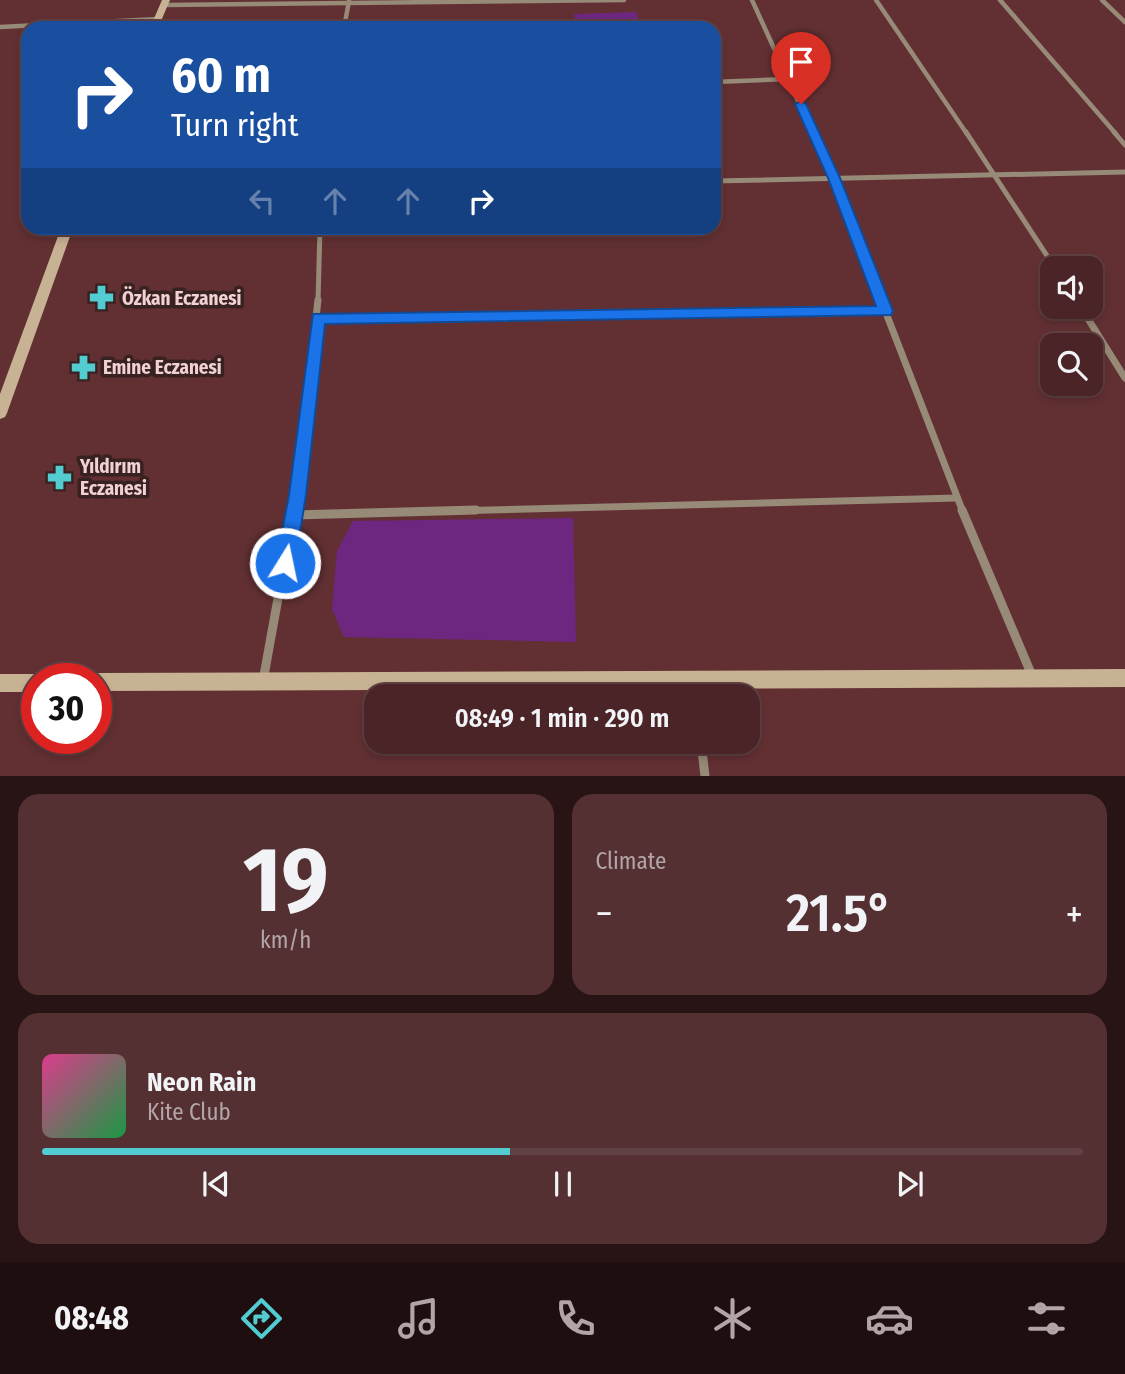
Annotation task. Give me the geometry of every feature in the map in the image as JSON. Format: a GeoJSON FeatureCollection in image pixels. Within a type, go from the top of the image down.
{"type":"FeatureCollection","features":[{"type":"Feature","properties":{"kind":"main road"},"geometry":{"type":"LineString","coordinates":[[157,21],[165,3]]}},
{"type":"Feature","properties":{"kind":"main road"},"geometry":{"type":"LineString","coordinates":[[0,413],[64,235]]}},
{"type":"Feature","properties":{"kind":"main road"},"geometry":{"type":"LineString","coordinates":[[760,686],[1125,678]]}},
{"type":"Feature","properties":{"kind":"main road"},"geometry":{"type":"LineString","coordinates":[[112,682],[407,684]]}},
{"type":"Feature","properties":{"kind":"main road"},"geometry":{"type":"LineString","coordinates":[[0,683],[21,683]]}},
{"type":"Feature","properties":{"kind":"street"},"geometry":{"type":"LineString","coordinates":[[165,3],[624,0]]}},
{"type":"Feature","properties":{"kind":"street"},"geometry":{"type":"LineString","coordinates":[[751,0],[834,178],[957,498],[1033,678]]}},
{"type":"Feature","properties":{"kind":"street"},"geometry":{"type":"LineString","coordinates":[[876,0],[1047,256]]}},
{"type":"Feature","properties":{"kind":"street"},"geometry":{"type":"LineString","coordinates":[[1000,0],[1125,145]]}},
{"type":"Feature","properties":{"kind":"street"},"geometry":{"type":"LineString","coordinates":[[1101,0],[1125,22]]}},
{"type":"Feature","properties":{"kind":"street"},"geometry":{"type":"LineString","coordinates":[[345,21],[349,2]]}},
{"type":"Feature","properties":{"kind":"street"},"geometry":{"type":"LineString","coordinates":[[0,27],[21,27]]}},
{"type":"Feature","properties":{"kind":"street"},"geometry":{"type":"LineString","coordinates":[[721,82],[789,79]]}},
{"type":"Feature","properties":{"kind":"street"},"geometry":{"type":"LineString","coordinates":[[721,181],[1125,172]]}},
{"type":"Feature","properties":{"kind":"street"},"geometry":{"type":"LineString","coordinates":[[263,682],[294,515],[318,318],[320,235]]}},
{"type":"Feature","properties":{"kind":"street"},"geometry":{"type":"LineString","coordinates":[[318,318],[886,311]]}},
{"type":"Feature","properties":{"kind":"street"},"geometry":{"type":"LineString","coordinates":[[1088,319],[1125,377]]}},
{"type":"Feature","properties":{"kind":"street"},"geometry":{"type":"LineString","coordinates":[[294,515],[957,498]]}},
{"type":"Feature","properties":{"kind":"street"},"geometry":{"type":"LineString","coordinates":[[702,754],[705,775]]}},
{"type":"Feature","properties":{"kind":"shaded area"},"geometry":{"type":"Polygon","coordinates":[[[636,12],[639,21],[576,21],[574,14],[636,12]]]}},
{"type":"Feature","properties":{"kind":"shaded area"},"geometry":{"type":"Polygon","coordinates":[[[573,518],[576,642],[344,637],[332,609],[337,551],[353,521],[573,518]]]}},
{"type":"Feature","properties":{"kind":"place","name":"Özkan Eczanesi"},"geometry":{"type":"Point","coordinates":[102,298]}},
{"type":"Feature","properties":{"kind":"place","name":"Emine Eczanesi"},"geometry":{"type":"Point","coordinates":[83,367]}},
{"type":"Feature","properties":{"kind":"place","name":"Yıldırım Eczanesi"},"geometry":{"type":"Point","coordinates":[60,477]}},
{"type":"Feature","properties":{"kind":"route"},"geometry":{"type":"LineString","coordinates":[[285,563],[298,495],[318,318],[886,311],[834,178],[801,104]]}}]}
